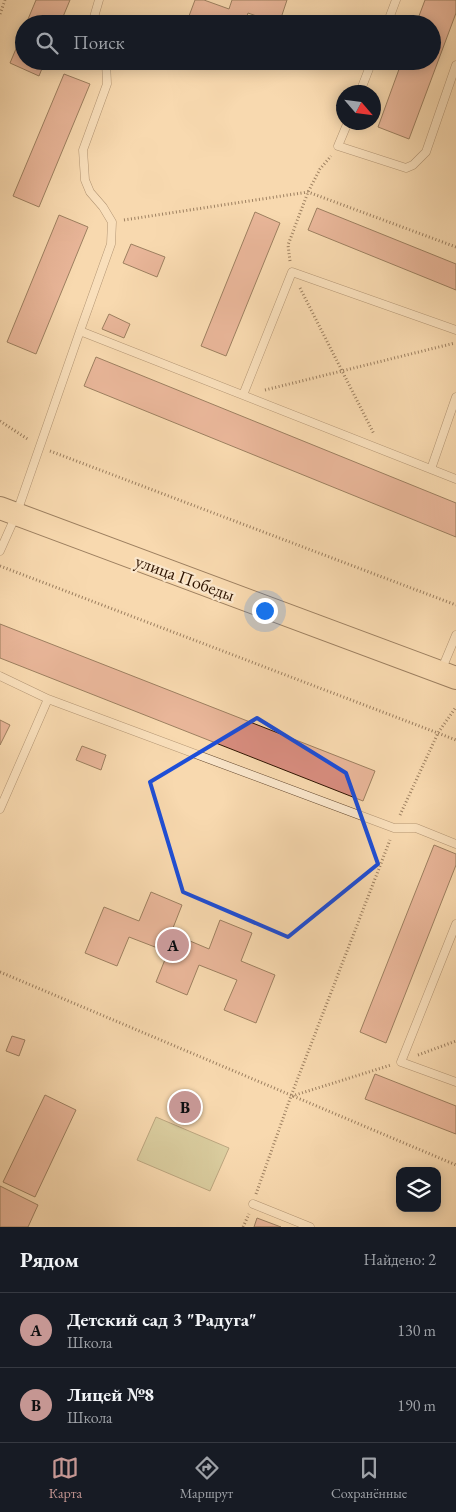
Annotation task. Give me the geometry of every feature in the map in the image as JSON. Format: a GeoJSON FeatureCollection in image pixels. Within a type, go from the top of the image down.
{"type":"FeatureCollection","features":[{"type":"Feature","properties":{"kind":"main road","name":"улица Победы"},"geometry":{"type":"LineString","coordinates":[[8,512],[448,676]]}},
{"type":"Feature","properties":{"kind":"lane"},"geometry":{"type":"LineString","coordinates":[[95,15],[99,0]]}},
{"type":"Feature","properties":{"kind":"lane"},"geometry":{"type":"LineString","coordinates":[[390,15],[396,0]]}},
{"type":"Feature","properties":{"kind":"lane"},"geometry":{"type":"LineString","coordinates":[[345,130],[338,146],[406,168],[413,165],[426,152],[456,65]]}},
{"type":"Feature","properties":{"kind":"lane"},"geometry":{"type":"LineString","coordinates":[[0,551],[8,512],[39,448],[111,244],[112,222],[90,192],[85,180],[82,150],[107,84],[106,70]]}},
{"type":"Feature","properties":{"kind":"lane"},"geometry":{"type":"LineString","coordinates":[[363,85],[369,70]]}},
{"type":"Feature","properties":{"kind":"lane"},"geometry":{"type":"LineString","coordinates":[[244,395],[292,272],[456,330]]}},
{"type":"Feature","properties":{"kind":"lane"},"geometry":{"type":"LineString","coordinates":[[80,330],[456,479]]}},
{"type":"Feature","properties":{"kind":"lane"},"geometry":{"type":"LineString","coordinates":[[431,469],[456,397]]}},
{"type":"Feature","properties":{"kind":"lane"},"geometry":{"type":"LineString","coordinates":[[448,676],[456,635]]}},
{"type":"Feature","properties":{"kind":"lane"},"geometry":{"type":"LineString","coordinates":[[0,676],[48,699],[394,828],[416,828],[456,844]]}},
{"type":"Feature","properties":{"kind":"lane"},"geometry":{"type":"LineString","coordinates":[[0,809],[48,699]]}},
{"type":"Feature","properties":{"kind":"lane"},"geometry":{"type":"LineString","coordinates":[[456,924],[401,1062],[456,1082]]}},
{"type":"Feature","properties":{"kind":"lane"},"geometry":{"type":"LineString","coordinates":[[253,1204],[310,1227]]}},
{"type":"Feature","properties":{"kind":"path"},"geometry":{"type":"LineString","coordinates":[[0,14],[5,0]]}},
{"type":"Feature","properties":{"kind":"path"},"geometry":{"type":"LineString","coordinates":[[112,222],[308,192],[456,247]]}},
{"type":"Feature","properties":{"kind":"path"},"geometry":{"type":"LineString","coordinates":[[244,395],[456,342]]}},
{"type":"Feature","properties":{"kind":"path"},"geometry":{"type":"LineString","coordinates":[[0,421],[39,448],[456,605]]}},
{"type":"Feature","properties":{"kind":"path"},"geometry":{"type":"LineString","coordinates":[[0,566],[456,740]]}},
{"type":"Feature","properties":{"kind":"path"},"geometry":{"type":"LineString","coordinates":[[243,1227],[394,828],[438,733],[456,707]]}},
{"type":"Feature","properties":{"kind":"path"},"geometry":{"type":"LineString","coordinates":[[0,972],[456,1165]]}},
{"type":"Feature","properties":{"kind":"path"},"geometry":{"type":"LineString","coordinates":[[291,1096],[401,1062],[456,1041]]}},
{"type":"Feature","properties":{"kind":"highlighted area"},"geometry":{"type":"Polygon","coordinates":[[[257,718],[346,773],[378,864],[288,937],[183,892],[150,782],[257,718]]]}},
{"type":"Feature","properties":{"kind":"green space"},"geometry":{"type":"Polygon","coordinates":[[[156,1117],[229,1148],[210,1191],[137,1160],[156,1117]]]}},
{"type":"Feature","properties":{"kind":"building"},"geometry":{"type":"Polygon","coordinates":[[[36,0],[70,0],[64,15],[30,15],[36,0]]]}},
{"type":"Feature","properties":{"kind":"building"},"geometry":{"type":"Polygon","coordinates":[[[195,0],[204,0],[229,9],[232,0],[287,0],[282,15],[254,15],[248,13],[247,15],[189,15],[195,0]]]}},
{"type":"Feature","properties":{"kind":"building"},"geometry":{"type":"Polygon","coordinates":[[[425,0],[456,0],[456,13],[441,53],[441,15],[419,15],[425,0]]]}},
{"type":"Feature","properties":{"kind":"building"},"geometry":{"type":"Polygon","coordinates":[[[15,51],[15,65],[10,63],[15,51]]]}},
{"type":"Feature","properties":{"kind":"building"},"geometry":{"type":"Polygon","coordinates":[[[26,70],[41,70],[39,76],[26,70]]]}},
{"type":"Feature","properties":{"kind":"building"},"geometry":{"type":"Polygon","coordinates":[[[399,70],[435,70],[409,139],[381,128],[381,119],[399,70]]]}},
{"type":"Feature","properties":{"kind":"building"},"geometry":{"type":"Polygon","coordinates":[[[64,74],[90,84],[39,207],[13,196],[64,74]]]}},
{"type":"Feature","properties":{"kind":"building"},"geometry":{"type":"Polygon","coordinates":[[[317,208],[456,264],[456,290],[308,230],[317,208]]]}},
{"type":"Feature","properties":{"kind":"building"},"geometry":{"type":"Polygon","coordinates":[[[255,212],[280,223],[226,356],[201,346],[255,212]]]}},
{"type":"Feature","properties":{"kind":"building"},"geometry":{"type":"Polygon","coordinates":[[[59,215],[88,227],[36,354],[7,342],[59,215]]]}},
{"type":"Feature","properties":{"kind":"building"},"geometry":{"type":"Polygon","coordinates":[[[131,244],[165,257],[157,277],[123,263],[131,244]]]}},
{"type":"Feature","properties":{"kind":"building"},"geometry":{"type":"Polygon","coordinates":[[[109,314],[130,324],[124,338],[102,329],[109,314]]]}},
{"type":"Feature","properties":{"kind":"building"},"geometry":{"type":"Polygon","coordinates":[[[96,357],[456,503],[456,537],[84,386],[96,357]]]}},
{"type":"Feature","properties":{"kind":"building"},"geometry":{"type":"Polygon","coordinates":[[[0,624],[375,771],[363,801],[0,658],[0,624]]]}},
{"type":"Feature","properties":{"kind":"building"},"geometry":{"type":"Polygon","coordinates":[[[0,720],[10,725],[0,745],[0,720]]]}},
{"type":"Feature","properties":{"kind":"building"},"geometry":{"type":"Polygon","coordinates":[[[82,746],[106,755],[101,770],[76,760],[82,746]]]}},
{"type":"Feature","properties":{"kind":"building"},"geometry":{"type":"Polygon","coordinates":[[[434,845],[456,854],[456,865],[386,1043],[360,1032],[434,845]]]}},
{"type":"Feature","properties":{"kind":"building"},"geometry":{"type":"Polygon","coordinates":[[[151,892],[182,905],[171,933],[209,949],[220,920],[252,933],[241,961],[275,975],[256,1023],[224,1010],[237,980],[199,965],[187,995],[156,982],[168,952],[129,937],[117,966],[85,953],[104,907],[139,921],[151,892]]]}},
{"type":"Feature","properties":{"kind":"building"},"geometry":{"type":"Polygon","coordinates":[[[12,1036],[25,1040],[19,1056],[6,1051],[12,1036]]]}},
{"type":"Feature","properties":{"kind":"building"},"geometry":{"type":"Polygon","coordinates":[[[375,1074],[456,1106],[456,1134],[365,1099],[375,1074]]]}},
{"type":"Feature","properties":{"kind":"building"},"geometry":{"type":"Polygon","coordinates":[[[45,1095],[76,1110],[35,1197],[3,1182],[45,1095]]]}},
{"type":"Feature","properties":{"kind":"building"},"geometry":{"type":"Polygon","coordinates":[[[0,1186],[38,1205],[28,1227],[0,1227],[0,1186]]]}},
{"type":"Feature","properties":{"kind":"building"},"geometry":{"type":"Polygon","coordinates":[[[257,1218],[281,1227],[254,1227],[257,1218]]]}},
{"type":"Feature","properties":{"kind":"place","name":"Детский сад 3 \"Радуга\""},"geometry":{"type":"Point","coordinates":[173,945]}},
{"type":"Feature","properties":{"kind":"place","name":"Лицей №8"},"geometry":{"type":"Point","coordinates":[185,1107]}}]}
